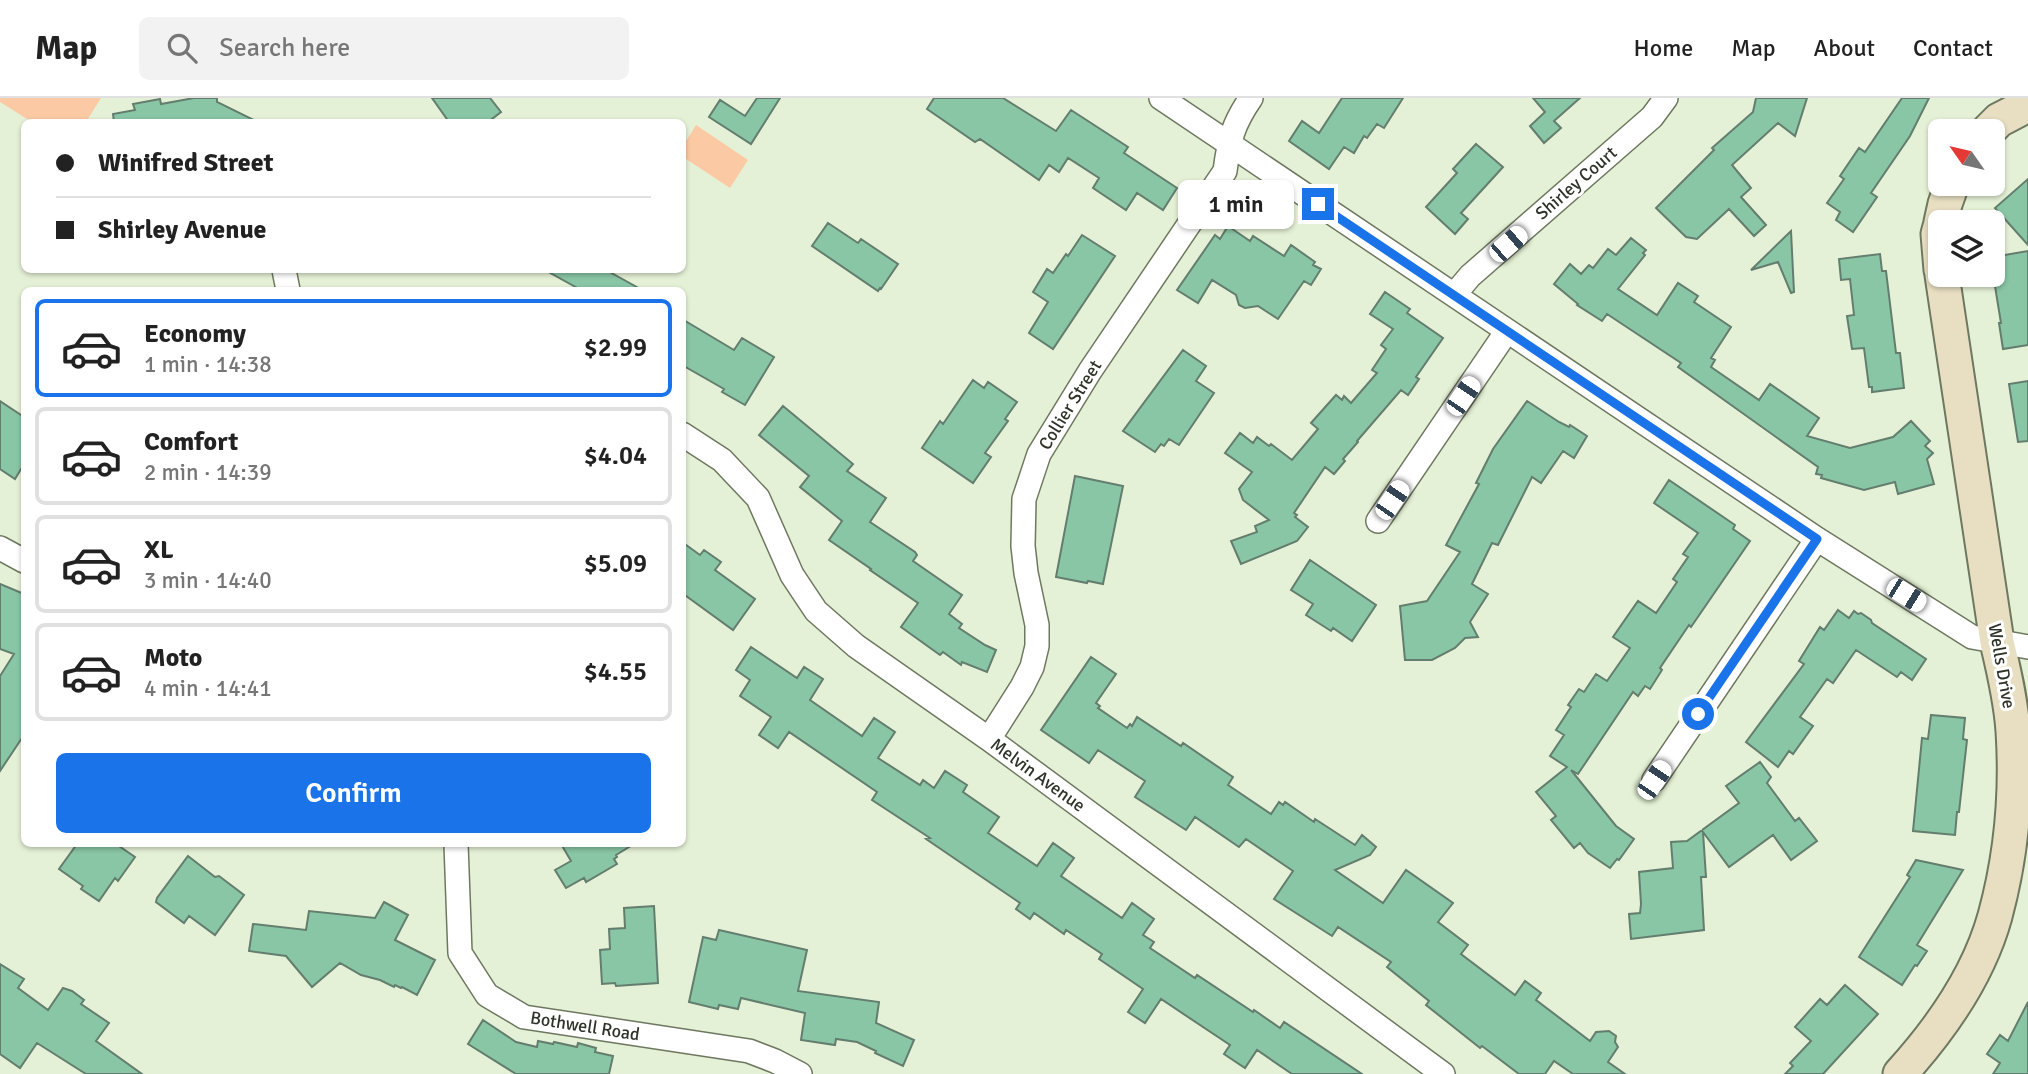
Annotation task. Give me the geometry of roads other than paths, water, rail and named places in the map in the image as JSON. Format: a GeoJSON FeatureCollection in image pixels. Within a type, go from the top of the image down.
{"type":"FeatureCollection","features":[{"type":"Feature","properties":{"kind":"main road"},"geometry":{"type":"LineString","coordinates":[[2000,119],[2028,104]]}},
{"type":"Feature","properties":{"kind":"main road","name":"Wells Drive"},"geometry":{"type":"LineString","coordinates":[[1900,1074],[1923,1048],[1956,1002],[1977,962],[1995,917],[2006,867],[2013,813],[2012,644],[1944,287]]}},
{"type":"Feature","properties":{"kind":"street"},"geometry":{"type":"LineString","coordinates":[[1161,98],[1817,539],[1972,637],[2012,644]]}},
{"type":"Feature","properties":{"kind":"street","name":"Collier Street"},"geometry":{"type":"LineString","coordinates":[[989,739],[1022,687],[1032,667],[1037,646],[1037,625],[1023,546],[1024,499],[1039,454],[1090,371],[1225,171],[1228,144],[1237,118],[1251,98]]}},
{"type":"Feature","properties":{"kind":"street","name":"Shirley Court"},"geometry":{"type":"LineString","coordinates":[[1454,295],[1471,276],[1652,117],[1666,98]]}},
{"type":"Feature","properties":{"kind":"street"},"geometry":{"type":"LineString","coordinates":[[1378,521],[1507,331]]}},
{"type":"Feature","properties":{"kind":"street","name":"Melvin Avenue"},"geometry":{"type":"LineString","coordinates":[[686,437],[722,460],[758,498],[792,575],[816,611],[856,646],[989,739],[1443,1074]]}},
{"type":"Feature","properties":{"kind":"street"},"geometry":{"type":"LineString","coordinates":[[1654,780],[1817,539]]}},
{"type":"Feature","properties":{"kind":"street"},"geometry":{"type":"LineString","coordinates":[[0,548],[21,559]]}},
{"type":"Feature","properties":{"kind":"street","name":"Bothwell Road"},"geometry":{"type":"LineString","coordinates":[[456,847],[460,953],[487,995],[524,1017],[749,1051],[800,1074]]}}]}
